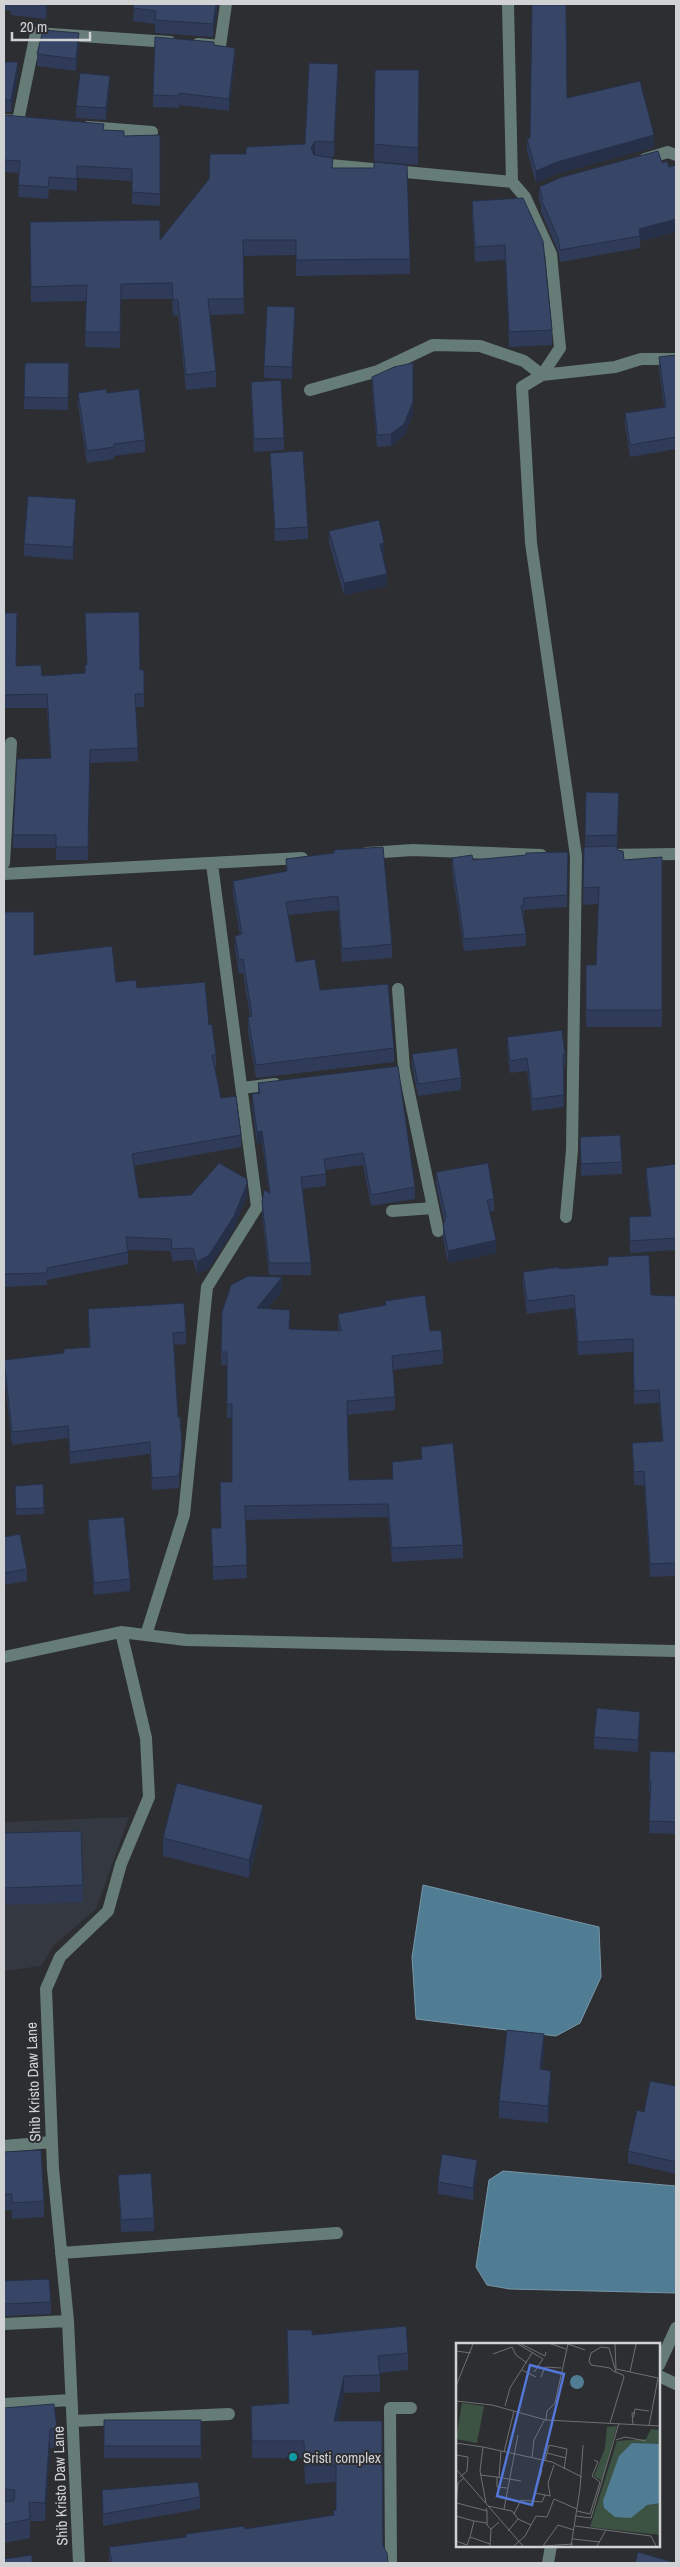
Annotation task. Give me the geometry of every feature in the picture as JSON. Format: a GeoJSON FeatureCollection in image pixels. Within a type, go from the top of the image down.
{"type":"FeatureCollection","features":[{"type":"Feature","properties":{"kind":"street"},"geometry":{"type":"LineString","coordinates":[[4,120],[23,122],[36,33],[220,46],[226,4]]}},
{"type":"Feature","properties":{"kind":"street"},"geometry":{"type":"LineString","coordinates":[[508,4],[512,182]]}},
{"type":"Feature","properties":{"kind":"street"},"geometry":{"type":"LineString","coordinates":[[76,126],[152,132]]}},
{"type":"Feature","properties":{"kind":"street"},"geometry":{"type":"LineString","coordinates":[[632,162],[668,152],[676,155]]}},
{"type":"Feature","properties":{"kind":"street"},"geometry":{"type":"LineString","coordinates":[[318,164],[512,182],[529,195],[551,254],[560,348],[542,374],[522,387],[531,543],[577,856],[572,1150],[566,1217]]}},
{"type":"Feature","properties":{"kind":"street"},"geometry":{"type":"LineString","coordinates":[[310,390],[378,371],[433,346],[480,346],[524,360],[542,374],[615,367],[641,359],[676,359]]}},
{"type":"Feature","properties":{"kind":"street"},"geometry":{"type":"LineString","coordinates":[[4,863],[11,743]]}},
{"type":"Feature","properties":{"kind":"street"},"geometry":{"type":"LineString","coordinates":[[356,854],[413,850],[577,856],[676,854]]}},
{"type":"Feature","properties":{"kind":"street"},"geometry":{"type":"LineString","coordinates":[[4,874],[317,857]]}},
{"type":"Feature","properties":{"kind":"street"},"geometry":{"type":"LineString","coordinates":[[146,1635],[184,1515],[207,1287],[257,1207],[212,864]]}},
{"type":"Feature","properties":{"kind":"street"},"geometry":{"type":"LineString","coordinates":[[398,989],[399,1069],[438,1230]]}},
{"type":"Feature","properties":{"kind":"street"},"geometry":{"type":"LineString","coordinates":[[242,1088],[289,1082]]}},
{"type":"Feature","properties":{"kind":"street"},"geometry":{"type":"LineString","coordinates":[[392,1211],[433,1208]]}},
{"type":"Feature","properties":{"kind":"street"},"geometry":{"type":"LineString","coordinates":[[4,1657],[121,1632],[186,1640],[676,1651]]}},
{"type":"Feature","properties":{"kind":"street","name":"Shib Kristo Daw Lane"},"geometry":{"type":"LineString","coordinates":[[79,2563],[74,2421],[71,2400],[68,2321],[52,2142],[46,1990],[60,1957],[108,1911],[122,1864],[148,1797],[146,1738],[121,1632]]}},
{"type":"Feature","properties":{"kind":"street"},"geometry":{"type":"LineString","coordinates":[[4,2146],[52,2142]]}},
{"type":"Feature","properties":{"kind":"street"},"geometry":{"type":"LineString","coordinates":[[61,2253],[337,2233]]}},
{"type":"Feature","properties":{"kind":"street"},"geometry":{"type":"LineString","coordinates":[[4,2324],[68,2321]]}},
{"type":"Feature","properties":{"kind":"street"},"geometry":{"type":"LineString","coordinates":[[660,2363],[676,2328]]}},
{"type":"Feature","properties":{"kind":"street"},"geometry":{"type":"LineString","coordinates":[[660,2376],[676,2384]]}},
{"type":"Feature","properties":{"kind":"street"},"geometry":{"type":"LineString","coordinates":[[4,2404],[71,2400]]}},
{"type":"Feature","properties":{"kind":"street"},"geometry":{"type":"LineString","coordinates":[[392,2563],[390,2408],[411,2408]]}},
{"type":"Feature","properties":{"kind":"street"},"geometry":{"type":"LineString","coordinates":[[74,2421],[228,2414]]}},
{"type":"Feature","properties":{"kind":"street"},"geometry":{"type":"LineString","coordinates":[[548,2563],[552,2547]]}},
{"type":"Feature","properties":{"kind":"shaded area"},"geometry":{"type":"Polygon","coordinates":[[[129,1817],[96,1909],[55,1944],[41,1966],[4,1971],[4,1822],[129,1817]]]}},
{"type":"Feature","properties":{"kind":"water"},"geometry":{"type":"Polygon","coordinates":[[[423,1885],[599,1927],[601,1977],[580,2023],[556,2036],[416,2019],[412,1957],[423,1885]]]}},
{"type":"Feature","properties":{"kind":"water"},"geometry":{"type":"Polygon","coordinates":[[[503,2171],[676,2186],[676,2293],[510,2289],[487,2285],[476,2267],[489,2180],[503,2171]]]}},
{"type":"Feature","properties":{"kind":"building"},"geometry":{"type":"Polygon","coordinates":[[[134,4],[216,4],[213,24],[155,20],[156,11],[133,8],[134,4]]]}},
{"type":"Feature","properties":{"kind":"building"},"geometry":{"type":"Polygon","coordinates":[[[532,5],[566,5],[567,98],[640,81],[654,135],[557,162],[536,171],[527,139],[530,138],[532,5]]]}},
{"type":"Feature","properties":{"kind":"building"},"geometry":{"type":"Polygon","coordinates":[[[43,30],[79,33],[76,59],[37,54],[43,30]]]}},
{"type":"Feature","properties":{"kind":"building"},"geometry":{"type":"Polygon","coordinates":[[[155,37],[214,42],[214,45],[235,48],[229,99],[179,93],[179,96],[153,95],[155,37]]]}},
{"type":"Feature","properties":{"kind":"building"},"geometry":{"type":"Polygon","coordinates":[[[4,62],[18,62],[11,100],[4,100],[4,62]]]}},
{"type":"Feature","properties":{"kind":"building"},"geometry":{"type":"Polygon","coordinates":[[[309,63],[338,64],[334,142],[315,141],[311,148],[314,155],[333,158],[332,168],[374,168],[374,162],[407,165],[410,259],[296,260],[296,240],[243,240],[244,299],[208,299],[216,371],[186,375],[178,300],[173,300],[172,283],[121,284],[120,332],[85,332],[87,285],[31,287],[30,222],[160,220],[160,240],[209,179],[210,154],[246,154],[246,147],[305,144],[309,63]]]}},
{"type":"Feature","properties":{"kind":"building"},"geometry":{"type":"Polygon","coordinates":[[[375,70],[419,70],[418,148],[374,144],[375,70]]]}},
{"type":"Feature","properties":{"kind":"building"},"geometry":{"type":"Polygon","coordinates":[[[80,73],[110,76],[106,108],[76,106],[80,73]]]}},
{"type":"Feature","properties":{"kind":"building"},"geometry":{"type":"Polygon","coordinates":[[[4,115],[104,124],[103,130],[124,131],[124,136],[160,135],[160,194],[132,192],[132,169],[77,166],[77,179],[49,177],[48,187],[18,185],[20,161],[4,160],[4,115]]]}},
{"type":"Feature","properties":{"kind":"building"},"geometry":{"type":"Polygon","coordinates":[[[658,151],[662,163],[667,161],[669,167],[676,165],[676,219],[639,229],[640,236],[560,250],[558,238],[541,199],[543,199],[539,187],[562,177],[658,151]]]}},
{"type":"Feature","properties":{"kind":"building"},"geometry":{"type":"Polygon","coordinates":[[[523,198],[543,241],[552,330],[509,332],[505,245],[475,247],[472,201],[523,198]]]}},
{"type":"Feature","properties":{"kind":"building"},"geometry":{"type":"Polygon","coordinates":[[[267,306],[295,307],[292,367],[264,366],[267,306]]]}},
{"type":"Feature","properties":{"kind":"building"},"geometry":{"type":"Polygon","coordinates":[[[676,355],[676,437],[630,445],[625,413],[666,407],[659,357],[676,355]]]}},
{"type":"Feature","properties":{"kind":"building"},"geometry":{"type":"Polygon","coordinates":[[[25,363],[69,363],[68,398],[24,397],[25,363]]]}},
{"type":"Feature","properties":{"kind":"building"},"geometry":{"type":"Polygon","coordinates":[[[413,363],[413,402],[404,424],[391,434],[377,435],[372,377],[394,367],[413,363]]]}},
{"type":"Feature","properties":{"kind":"building"},"geometry":{"type":"Polygon","coordinates":[[[281,380],[284,438],[254,439],[251,382],[281,380]]]}},
{"type":"Feature","properties":{"kind":"building"},"geometry":{"type":"Polygon","coordinates":[[[106,389],[107,393],[139,389],[145,440],[114,444],[114,447],[87,451],[78,393],[106,389]]]}},
{"type":"Feature","properties":{"kind":"building"},"geometry":{"type":"Polygon","coordinates":[[[303,451],[308,527],[275,529],[270,453],[303,451]]]}},
{"type":"Feature","properties":{"kind":"building"},"geometry":{"type":"Polygon","coordinates":[[[28,496],[76,499],[73,547],[24,544],[28,496]]]}},
{"type":"Feature","properties":{"kind":"building"},"geometry":{"type":"Polygon","coordinates":[[[379,520],[384,543],[380,544],[387,574],[344,583],[329,531],[379,520]]]}},
{"type":"Feature","properties":{"kind":"building"},"geometry":{"type":"Polygon","coordinates":[[[139,612],[140,670],[144,670],[144,694],[135,694],[138,748],[90,750],[88,847],[56,847],[56,835],[13,835],[17,759],[51,758],[47,694],[4,695],[4,613],[17,613],[16,666],[41,665],[42,676],[85,673],[85,665],[87,665],[85,613],[139,612]]]}},
{"type":"Feature","properties":{"kind":"building"},"geometry":{"type":"Polygon","coordinates":[[[586,792],[619,793],[617,835],[585,836],[586,792]]]}},
{"type":"Feature","properties":{"kind":"building"},"geometry":{"type":"Polygon","coordinates":[[[617,846],[617,850],[623,851],[624,860],[662,857],[662,1010],[586,1010],[586,965],[596,965],[599,887],[583,888],[584,847],[617,846]]]}},
{"type":"Feature","properties":{"kind":"building"},"geometry":{"type":"Polygon","coordinates":[[[383,847],[392,944],[342,949],[338,896],[286,902],[296,962],[315,959],[320,990],[388,984],[394,1048],[256,1065],[248,1017],[252,1016],[243,959],[239,960],[235,936],[242,934],[233,881],[287,871],[286,859],[334,853],[334,850],[383,847]]]}},
{"type":"Feature","properties":{"kind":"building"},"geometry":{"type":"Polygon","coordinates":[[[568,852],[567,895],[523,898],[524,906],[521,906],[526,934],[464,939],[452,858],[472,855],[473,860],[526,855],[526,853],[568,852]]]}},
{"type":"Feature","properties":{"kind":"building"},"geometry":{"type":"Polygon","coordinates":[[[4,912],[34,912],[34,955],[112,946],[116,982],[136,980],[137,988],[205,982],[209,1025],[212,1024],[216,1055],[212,1055],[221,1098],[236,1096],[241,1135],[132,1154],[139,1198],[191,1195],[219,1163],[247,1179],[247,1184],[234,1216],[209,1255],[197,1262],[193,1248],[172,1249],[171,1239],[126,1237],[128,1252],[47,1268],[47,1273],[4,1274],[4,912]]]}},
{"type":"Feature","properties":{"kind":"building"},"geometry":{"type":"Polygon","coordinates":[[[562,1030],[565,1054],[563,1054],[564,1095],[532,1099],[527,1058],[510,1061],[507,1037],[562,1030]]]}},
{"type":"Feature","properties":{"kind":"building"},"geometry":{"type":"Polygon","coordinates":[[[457,1048],[461,1078],[418,1084],[412,1054],[457,1048]]]}},
{"type":"Feature","properties":{"kind":"building"},"geometry":{"type":"Polygon","coordinates":[[[398,1066],[415,1187],[371,1195],[363,1153],[324,1159],[326,1174],[301,1177],[311,1263],[269,1263],[262,1202],[264,1190],[270,1193],[262,1131],[257,1132],[252,1094],[260,1093],[258,1083],[398,1066]]]}},
{"type":"Feature","properties":{"kind":"building"},"geometry":{"type":"Polygon","coordinates":[[[620,1135],[622,1162],[581,1164],[580,1137],[620,1135]]]}},
{"type":"Feature","properties":{"kind":"building"},"geometry":{"type":"Polygon","coordinates":[[[488,1163],[494,1199],[487,1200],[496,1240],[448,1251],[443,1225],[446,1217],[436,1172],[488,1163]]]}},
{"type":"Feature","properties":{"kind":"building"},"geometry":{"type":"Polygon","coordinates":[[[676,1164],[676,1238],[630,1241],[629,1217],[651,1216],[646,1168],[676,1164]]]}},
{"type":"Feature","properties":{"kind":"building"},"geometry":{"type":"Polygon","coordinates":[[[649,1255],[651,1295],[676,1296],[676,1563],[650,1564],[644,1471],[634,1472],[632,1443],[663,1441],[659,1390],[634,1391],[633,1339],[578,1342],[574,1295],[527,1301],[523,1272],[559,1267],[559,1269],[608,1265],[608,1257],[649,1255]]]}},
{"type":"Feature","properties":{"kind":"building"},"geometry":{"type":"Polygon","coordinates":[[[248,1276],[282,1277],[257,1308],[290,1310],[289,1329],[341,1331],[338,1314],[386,1305],[385,1301],[425,1295],[430,1331],[441,1330],[443,1350],[392,1356],[395,1397],[347,1401],[349,1480],[393,1479],[392,1462],[422,1459],[421,1447],[453,1443],[463,1545],[392,1548],[388,1504],[245,1506],[247,1565],[213,1567],[211,1528],[221,1528],[220,1482],[232,1482],[232,1404],[227,1404],[227,1352],[221,1352],[222,1312],[231,1285],[248,1276]]]}},
{"type":"Feature","properties":{"kind":"building"},"geometry":{"type":"Polygon","coordinates":[[[184,1303],[186,1332],[173,1333],[178,1417],[180,1417],[182,1443],[179,1476],[152,1478],[150,1442],[70,1452],[68,1426],[12,1432],[4,1360],[64,1353],[64,1349],[90,1347],[88,1309],[184,1303]]]}},
{"type":"Feature","properties":{"kind":"building"},"geometry":{"type":"Polygon","coordinates":[[[43,1484],[44,1508],[16,1509],[15,1486],[43,1484]]]}},
{"type":"Feature","properties":{"kind":"building"},"geometry":{"type":"Polygon","coordinates":[[[124,1517],[130,1579],[94,1583],[88,1520],[124,1517]]]}},
{"type":"Feature","properties":{"kind":"building"},"geometry":{"type":"Polygon","coordinates":[[[20,1534],[27,1569],[4,1573],[4,1537],[20,1534]]]}},
{"type":"Feature","properties":{"kind":"building"},"geometry":{"type":"Polygon","coordinates":[[[597,1708],[640,1712],[638,1740],[594,1737],[597,1708]]]}},
{"type":"Feature","properties":{"kind":"building"},"geometry":{"type":"Polygon","coordinates":[[[650,1751],[676,1752],[676,1822],[649,1821],[650,1751]]]}},
{"type":"Feature","properties":{"kind":"building"},"geometry":{"type":"Polygon","coordinates":[[[177,1783],[263,1805],[249,1860],[163,1838],[177,1783]]]}},
{"type":"Feature","properties":{"kind":"building"},"geometry":{"type":"Polygon","coordinates":[[[81,1831],[83,1885],[4,1888],[4,1833],[81,1831]]]}},
{"type":"Feature","properties":{"kind":"building"},"geometry":{"type":"Polygon","coordinates":[[[507,2030],[544,2034],[540,2069],[551,2071],[548,2106],[499,2101],[507,2030]]]}},
{"type":"Feature","properties":{"kind":"building"},"geometry":{"type":"Polygon","coordinates":[[[650,2081],[676,2086],[676,2162],[628,2151],[637,2110],[644,2112],[650,2081]]]}},
{"type":"Feature","properties":{"kind":"building"},"geometry":{"type":"Polygon","coordinates":[[[41,2150],[44,2201],[12,2203],[12,2194],[4,2194],[4,2152],[41,2150]]]}},
{"type":"Feature","properties":{"kind":"building"},"geometry":{"type":"Polygon","coordinates":[[[442,2154],[477,2160],[473,2188],[438,2182],[442,2154]]]}},
{"type":"Feature","properties":{"kind":"building"},"geometry":{"type":"Polygon","coordinates":[[[151,2173],[154,2218],[121,2220],[118,2175],[151,2173]]]}},
{"type":"Feature","properties":{"kind":"building"},"geometry":{"type":"Polygon","coordinates":[[[49,2279],[51,2302],[4,2304],[4,2281],[49,2279]]]}},
{"type":"Feature","properties":{"kind":"building"},"geometry":{"type":"Polygon","coordinates":[[[406,2326],[408,2353],[378,2356],[380,2375],[344,2376],[334,2421],[382,2421],[383,2546],[387,2553],[388,2563],[112,2563],[109,2547],[186,2537],[186,2534],[244,2526],[245,2529],[334,2515],[333,2511],[336,2510],[336,2465],[305,2466],[304,2441],[252,2441],[251,2406],[289,2403],[287,2330],[312,2330],[312,2335],[406,2326]]]}},
{"type":"Feature","properties":{"kind":"building"},"geometry":{"type":"Polygon","coordinates":[[[54,2404],[57,2428],[50,2429],[45,2503],[29,2502],[30,2519],[4,2524],[4,2502],[14,2501],[15,2490],[4,2489],[4,2408],[54,2404]]]}},
{"type":"Feature","properties":{"kind":"building"},"geometry":{"type":"Polygon","coordinates":[[[104,2420],[201,2420],[201,2446],[104,2446],[104,2420]]]}},
{"type":"Feature","properties":{"kind":"building"},"geometry":{"type":"Polygon","coordinates":[[[198,2482],[200,2497],[103,2514],[102,2490],[198,2482]]]}},
{"type":"Feature","properties":{"kind":"building"},"geometry":{"type":"Polygon","coordinates":[[[638,2552],[676,2563],[635,2563],[638,2552]]]}},
{"type":"Feature","properties":{"kind":"building"},"geometry":{"type":"Polygon","coordinates":[[[32,2555],[32,2563],[4,2563],[4,2559],[32,2555]]]}},
{"type":"Feature","properties":{"kind":"place","name":"Sristi complex"},"geometry":{"type":"Point","coordinates":[293,2457]}}]}
